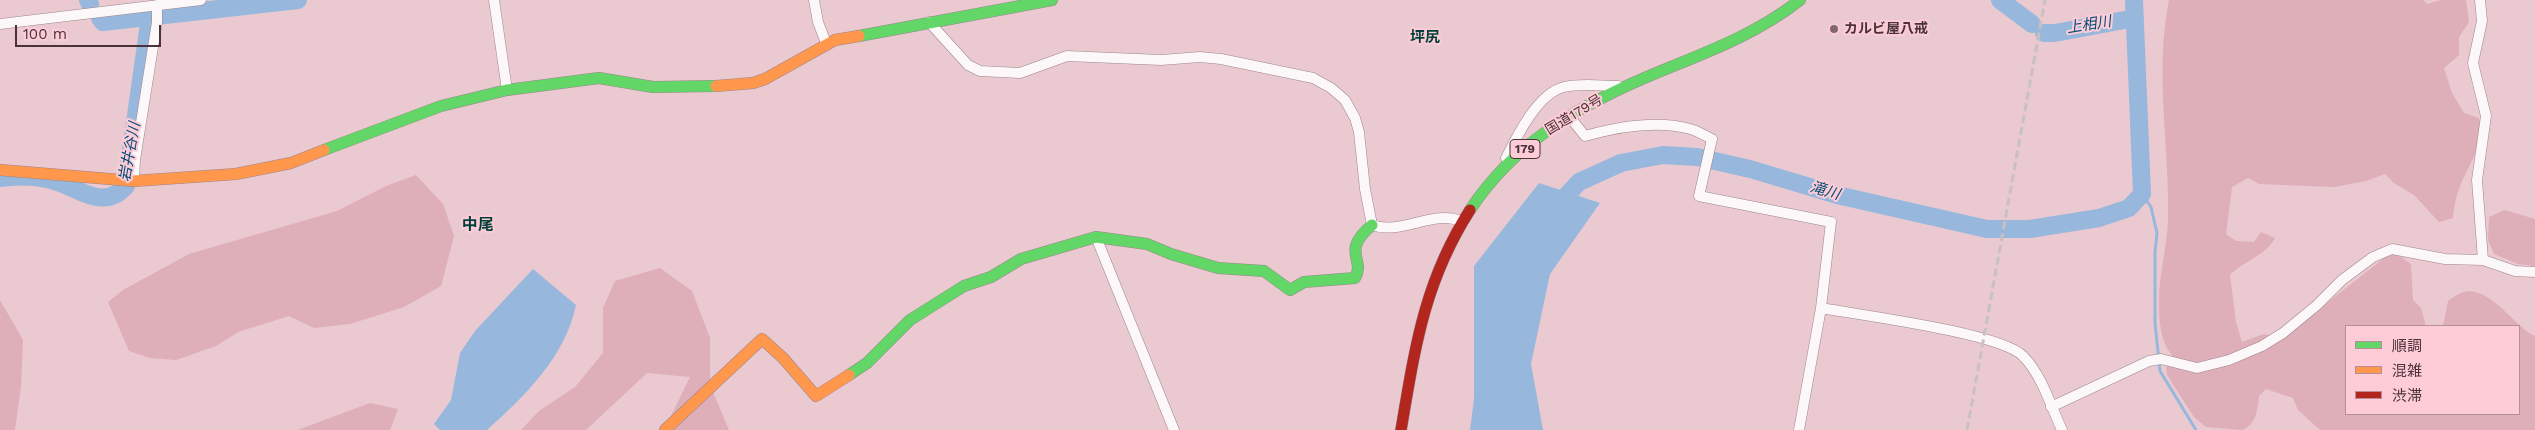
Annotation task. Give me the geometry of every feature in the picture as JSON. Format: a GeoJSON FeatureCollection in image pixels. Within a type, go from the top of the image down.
{"type":"FeatureCollection","features":[{"type":"Feature","properties":{"kind":"main road"},"geometry":{"type":"LineString","coordinates":[[0,170],[9,169],[130,181],[236,174],[291,163],[441,106],[507,90],[599,78],[653,86],[699,88],[753,83],[765,79],[826,43],[1052,0]]}},
{"type":"Feature","properties":{"kind":"main road","name":"国道179号"},"geometry":{"type":"LineString","coordinates":[[1401,430],[1428,297],[1442,259],[1462,222],[1499,172],[1547,129],[1569,116],[1624,86],[1749,33],[1800,0]]}},
{"type":"Feature","properties":{"kind":"main road"},"geometry":{"type":"LineString","coordinates":[[665,430],[762,339],[783,358],[816,396],[867,363],[910,320],[964,286],[991,277],[1021,259],[1096,237],[1147,244],[1218,268],[1264,271],[1290,290],[1298,283],[1307,281],[1348,281],[1355,278],[1358,274],[1355,241],[1358,236],[1372,225]]}},
{"type":"Feature","properties":{"kind":"street"},"geometry":{"type":"LineString","coordinates":[[0,24],[157,8],[201,0]]}},
{"type":"Feature","properties":{"kind":"street"},"geometry":{"type":"LineString","coordinates":[[494,0],[507,90]]}},
{"type":"Feature","properties":{"kind":"street"},"geometry":{"type":"LineString","coordinates":[[814,0],[818,22],[826,43]]}},
{"type":"Feature","properties":{"kind":"street"},"geometry":{"type":"LineString","coordinates":[[2480,0],[2482,21],[2473,63],[2486,116],[2477,180],[2483,260]]}},
{"type":"Feature","properties":{"kind":"street"},"geometry":{"type":"LineString","coordinates":[[130,181],[157,22],[157,8]]}},
{"type":"Feature","properties":{"kind":"street"},"geometry":{"type":"LineString","coordinates":[[929,22],[968,65],[980,71],[1020,73],[1068,56],[1161,60],[1200,57],[1221,59],[1313,78],[1331,88],[1345,100],[1356,118],[1360,132],[1365,189],[1372,225],[1377,227],[1399,226],[1447,216],[1462,222]]}},
{"type":"Feature","properties":{"kind":"street"},"geometry":{"type":"LineString","coordinates":[[1499,172],[1521,130],[1542,101],[1562,88],[1580,85],[1624,86]]}},
{"type":"Feature","properties":{"kind":"street"},"geometry":{"type":"LineString","coordinates":[[1569,116],[1585,136],[1614,128],[1657,126],[1691,129],[1712,139],[1699,196],[1830,222],[1821,308],[1799,430]]}},
{"type":"Feature","properties":{"kind":"street"},"geometry":{"type":"LineString","coordinates":[[1096,237],[1174,430]]}},
{"type":"Feature","properties":{"kind":"street"},"geometry":{"type":"LineString","coordinates":[[2051,407],[2149,361],[2162,359],[2197,368],[2229,360],[2262,346],[2317,305],[2342,280],[2381,252],[2401,249],[2446,259],[2483,260],[2515,271],[2535,272]]}},
{"type":"Feature","properties":{"kind":"street"},"geometry":{"type":"LineString","coordinates":[[1821,308],[1976,336],[2011,347],[2032,366],[2062,430]]}},
{"type":"Feature","properties":{"kind":"shaded area"},"geometry":{"type":"Polygon","coordinates":[[[2169,0],[2423,0],[2428,4],[2440,0],[2466,0],[2469,22],[2459,37],[2459,55],[2444,68],[2452,93],[2464,113],[2479,118],[2480,129],[2476,152],[2458,192],[2453,218],[2439,222],[2414,195],[2394,183],[2385,174],[2366,181],[2334,187],[2259,184],[2248,178],[2232,187],[2226,234],[2236,241],[2254,242],[2261,232],[2275,238],[2265,250],[2230,275],[2236,322],[2242,342],[2264,334],[2281,339],[2393,251],[2411,264],[2413,300],[2421,308],[2426,325],[2345,325],[2345,415],[2520,415],[2520,325],[2443,325],[2448,301],[2461,293],[2471,291],[2481,294],[2501,307],[2535,336],[2535,430],[2320,430],[2298,410],[2293,398],[2266,389],[2259,396],[2257,411],[2253,420],[2247,428],[2242,430],[2206,427],[2194,417],[2167,375],[2166,367],[2171,364],[2172,355],[2163,337],[2159,315],[2160,281],[2168,221],[2163,83],[2165,28],[2169,0]]]}},
{"type":"Feature","properties":{"kind":"shaded area"},"geometry":{"type":"Polygon","coordinates":[[[416,175],[443,204],[454,236],[441,286],[404,307],[350,324],[314,328],[289,316],[238,332],[216,346],[176,360],[150,358],[129,351],[108,302],[123,290],[189,254],[337,211],[386,186],[416,175]]]}},
{"type":"Feature","properties":{"kind":"shaded area"},"geometry":{"type":"Polygon","coordinates":[[[2505,210],[2535,219],[2535,266],[2518,264],[2494,254],[2488,240],[2489,217],[2505,210]]]}},
{"type":"Feature","properties":{"kind":"shaded area"},"geometry":{"type":"Polygon","coordinates":[[[660,268],[692,291],[710,338],[710,385],[729,430],[660,430],[669,420],[690,377],[647,373],[586,430],[521,430],[539,411],[575,387],[603,353],[603,308],[615,281],[660,268]]]}},
{"type":"Feature","properties":{"kind":"shaded area"},"geometry":{"type":"Polygon","coordinates":[[[0,300],[23,340],[21,386],[15,430],[0,430],[0,300]]]}},
{"type":"Feature","properties":{"kind":"shaded area"},"geometry":{"type":"Polygon","coordinates":[[[370,403],[398,409],[390,430],[298,430],[370,403]]]}},
{"type":"Feature","properties":{"kind":"water"},"geometry":{"type":"Polygon","coordinates":[[[1539,183],[1600,203],[1550,274],[1531,364],[1543,430],[1470,430],[1474,399],[1474,266],[1539,183]]]}},
{"type":"Feature","properties":{"kind":"water"},"geometry":{"type":"Polygon","coordinates":[[[533,269],[576,305],[571,324],[563,342],[542,374],[487,430],[440,430],[434,424],[451,400],[460,353],[475,331],[533,269]]]}},
{"type":"Feature","properties":{"kind":"waterway","name":"上相川"},"geometry":{"type":"LineString","coordinates":[[88,0],[90,4]]}},
{"type":"Feature","properties":{"kind":"waterway","name":"上相川"},"geometry":{"type":"LineString","coordinates":[[100,18],[103,22],[298,0]]}},
{"type":"Feature","properties":{"kind":"waterway","name":"上相川"},"geometry":{"type":"LineString","coordinates":[[2000,0],[2032,24]]}},
{"type":"Feature","properties":{"kind":"waterway","name":"滝川"},"geometry":{"type":"LineString","coordinates":[[1553,210],[1579,182],[1621,163],[1663,155],[1697,157],[1750,169],[1837,195],[1987,229],[2030,229],[2099,218],[2129,208],[2142,194],[2134,0]]}},
{"type":"Feature","properties":{"kind":"waterway","name":"岩井谷川"},"geometry":{"type":"LineString","coordinates":[[0,178],[36,177],[47,179],[97,197],[117,194],[126,186],[150,17]]}},
{"type":"Feature","properties":{"kind":"waterway","name":"上相川"},"geometry":{"type":"LineString","coordinates":[[2044,33],[2055,33],[2135,18]]}},
{"type":"Feature","properties":{"kind":"waterway"},"geometry":{"type":"LineString","coordinates":[[2142,194],[2151,207],[2157,233],[2155,252],[2155,323],[2160,371],[2196,430]]}},
{"type":"Feature","properties":{"kind":"railway"},"geometry":{"type":"LineString","coordinates":[[1967,430],[2045,0]]}},
{"type":"Feature","properties":{"kind":"traffic: fast"},"geometry":{"type":"LineString","coordinates":[[859,36],[1052,0]]}},
{"type":"Feature","properties":{"kind":"traffic: fast"},"geometry":{"type":"LineString","coordinates":[[1470,210],[1488,185],[1509,163],[1531,143],[1579,110],[1633,83],[1750,32],[1800,0]]}},
{"type":"Feature","properties":{"kind":"traffic: fast"},"geometry":{"type":"LineString","coordinates":[[324,150],[441,106],[507,90],[599,78],[653,87],[716,86]]}},
{"type":"Feature","properties":{"kind":"traffic: fast"},"geometry":{"type":"LineString","coordinates":[[849,375],[867,363],[910,320],[964,286],[991,277],[1021,259],[1096,237],[1147,244],[1171,254],[1218,268],[1264,271],[1290,290],[1304,282],[1355,278],[1358,271],[1355,249],[1357,242],[1372,225]]}},
{"type":"Feature","properties":{"kind":"traffic: slow"},"geometry":{"type":"LineString","coordinates":[[716,86],[753,83],[765,79],[835,40],[859,36]]}},
{"type":"Feature","properties":{"kind":"traffic: slow"},"geometry":{"type":"LineString","coordinates":[[0,170],[134,181],[236,174],[291,163],[324,150]]}},
{"type":"Feature","properties":{"kind":"traffic: slow"},"geometry":{"type":"LineString","coordinates":[[665,430],[762,339],[783,358],[816,396],[849,375]]}},
{"type":"Feature","properties":{"kind":"traffic: jam"},"geometry":{"type":"LineString","coordinates":[[1401,430],[1417,343],[1432,290],[1454,237],[1470,210]]}},
{"type":"Feature","properties":{"kind":"place","name":"カルビ屋八戒"},"geometry":{"type":"Point","coordinates":[1834,29]}},
{"type":"Feature","properties":{"kind":"district","name":"坪尻"},"geometry":{"type":"Point","coordinates":[1425,38]}},
{"type":"Feature","properties":{"kind":"district","name":"中尾"},"geometry":{"type":"Point","coordinates":[478,225]}}]}
